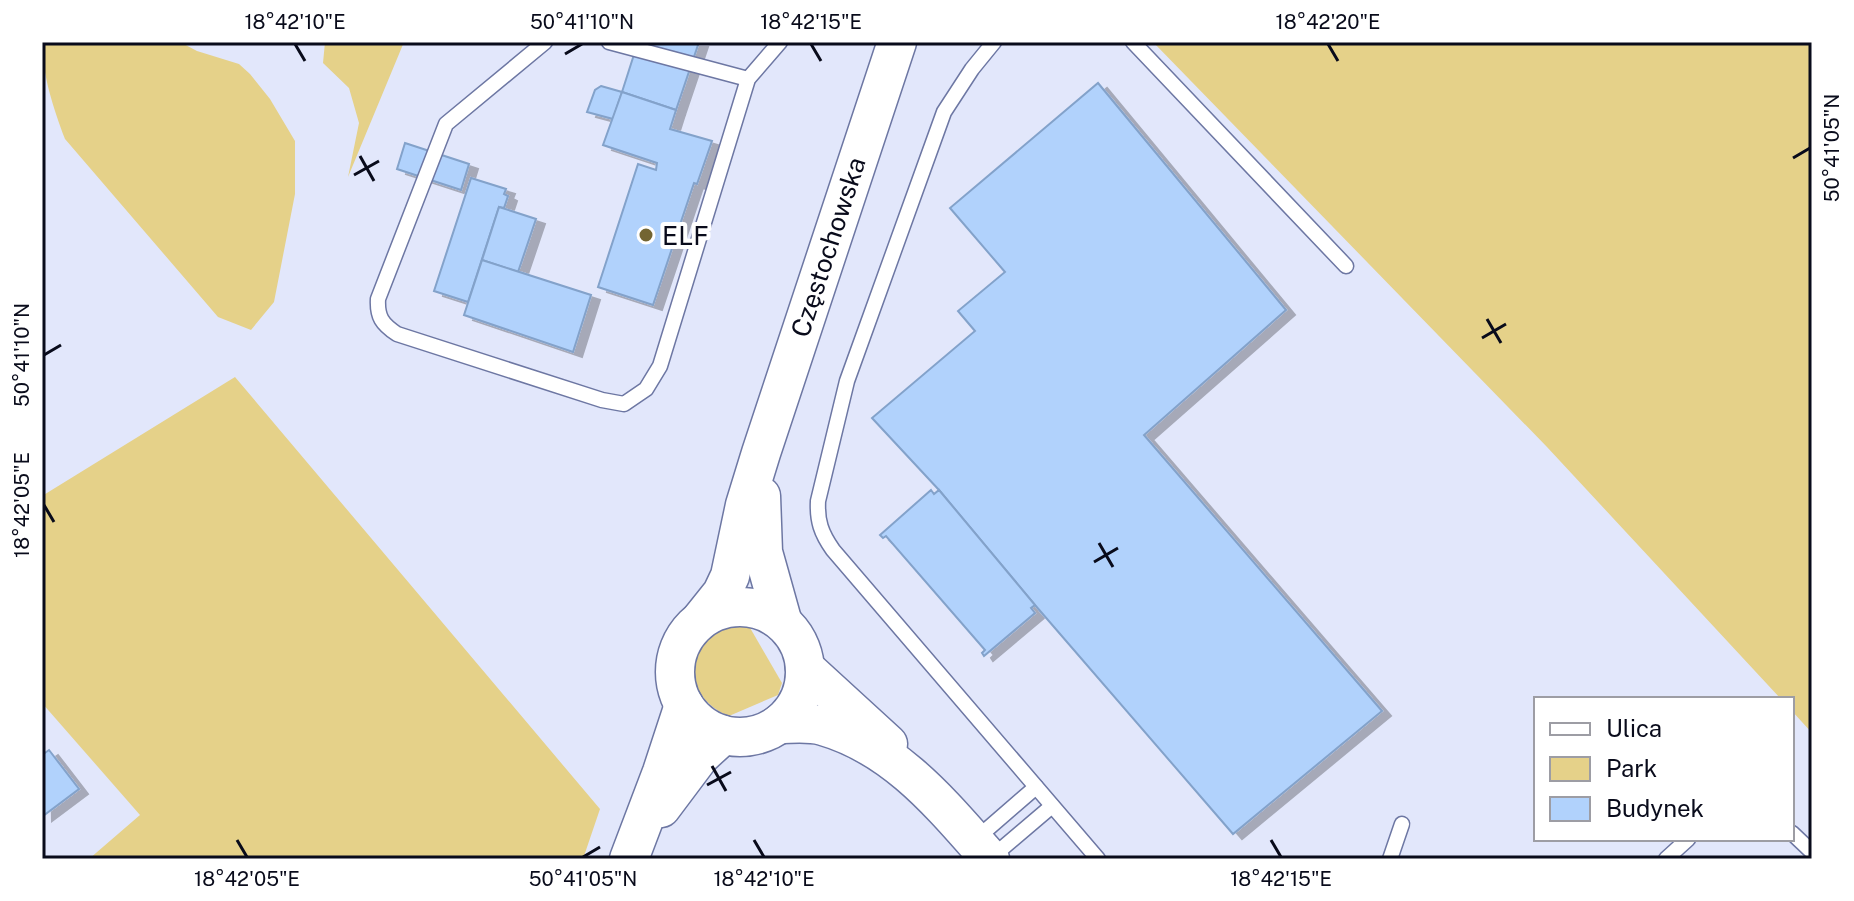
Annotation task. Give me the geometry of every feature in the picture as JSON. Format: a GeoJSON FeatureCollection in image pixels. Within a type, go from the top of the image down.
{"type":"FeatureCollection","features":[{"type":"Feature","properties":{"kind":"main road","name":"Częstochowska"},"geometry":{"type":"LineString","coordinates":[[702,618],[722,593],[730,576],[745,505],[761,453],[894,43]]}},
{"type":"Feature","properties":{"kind":"main road","name":"Częstochowska"},"geometry":{"type":"LineString","coordinates":[[761,453],[763,552],[782,620]]}},
{"type":"Feature","properties":{"kind":"main road"},"geometry":{"type":"LineString","coordinates":[[742,606],[763,610],[782,620],[796,636],[804,656],[806,678],[792,713],[779,724],[752,736],[723,735],[696,720],[684,705],[676,687],[675,668],[679,648],[688,631],[702,618],[721,609],[742,606]]}},
{"type":"Feature","properties":{"kind":"main road"},"geometry":{"type":"LineString","coordinates":[[805,668],[855,711],[984,853]]}},
{"type":"Feature","properties":{"kind":"main road"},"geometry":{"type":"LineString","coordinates":[[630,859],[684,705]]}},
{"type":"Feature","properties":{"kind":"main road"},"geometry":{"type":"LineString","coordinates":[[779,724],[820,725],[857,739],[930,791]]}},
{"type":"Feature","properties":{"kind":"main road"},"geometry":{"type":"LineString","coordinates":[[630,859],[673,791],[700,756],[723,735]]}},
{"type":"Feature","properties":{"kind":"lane"},"geometry":{"type":"LineString","coordinates":[[545,42],[446,124],[378,299],[378,313],[384,325],[397,334],[602,400],[624,404],[646,389],[660,366],[748,79],[780,42]]}},
{"type":"Feature","properties":{"kind":"lane"},"geometry":{"type":"LineString","coordinates":[[609,42],[748,79]]}},
{"type":"Feature","properties":{"kind":"lane"},"geometry":{"type":"LineString","coordinates":[[994,42],[944,112],[847,381],[818,501],[817,517],[823,535],[833,550],[1098,859]]}},
{"type":"Feature","properties":{"kind":"lane"},"geometry":{"type":"LineString","coordinates":[[1133,42],[1346,266]]}},
{"type":"Feature","properties":{"kind":"lane"},"geometry":{"type":"LineString","coordinates":[[984,853],[1036,787]]}},
{"type":"Feature","properties":{"kind":"lane"},"geometry":{"type":"LineString","coordinates":[[984,853],[1052,806]]}},
{"type":"Feature","properties":{"kind":"lane"},"geometry":{"type":"LineString","coordinates":[[1390,859],[1402,824]]}},
{"type":"Feature","properties":{"kind":"lane"},"geometry":{"type":"LineString","coordinates":[[1794,835],[1812,852]]}},
{"type":"Feature","properties":{"kind":"lane"},"geometry":{"type":"LineString","coordinates":[[1666,859],[1686,841]]}},
{"type":"Feature","properties":{"kind":"green space"},"geometry":{"type":"Polygon","coordinates":[[[42,42],[180,42],[197,51],[239,64],[270,99],[295,141],[295,194],[274,302],[251,330],[218,317],[65,139],[46,79],[42,42]]]}},
{"type":"Feature","properties":{"kind":"green space"},"geometry":{"type":"Polygon","coordinates":[[[325,42],[404,42],[348,177],[359,123],[349,88],[323,63],[325,42]]]}},
{"type":"Feature","properties":{"kind":"green space"},"geometry":{"type":"Polygon","coordinates":[[[1153,42],[1812,42],[1812,733],[1794,713],[1794,697],[1779,697],[1547,447],[1153,42]]]}},
{"type":"Feature","properties":{"kind":"green space"},"geometry":{"type":"Polygon","coordinates":[[[235,377],[600,809],[583,859],[89,859],[140,815],[42,703],[42,496],[235,377]]]}},
{"type":"Feature","properties":{"kind":"green space"},"geometry":{"type":"Polygon","coordinates":[[[733,625],[749,626],[782,683],[778,695],[729,716],[702,696],[694,669],[704,643],[716,632],[733,625]]]}},
{"type":"Feature","properties":{"kind":"building"},"geometry":{"type":"Polygon","coordinates":[[[638,42],[699,42],[676,110],[622,92],[638,42]]]}},
{"type":"Feature","properties":{"kind":"building"},"geometry":{"type":"Polygon","coordinates":[[[1098,83],[1286,310],[1144,435],[1382,711],[1233,834],[939,490],[872,418],[975,331],[958,311],[1005,272],[950,208],[1098,83]]]}},
{"type":"Feature","properties":{"kind":"building"},"geometry":{"type":"Polygon","coordinates":[[[601,86],[622,92],[613,119],[587,112],[595,90],[601,86]]]}},
{"type":"Feature","properties":{"kind":"building","name":"ELF"},"geometry":{"type":"Polygon","coordinates":[[[622,92],[676,110],[670,129],[712,141],[697,184],[694,183],[653,305],[598,287],[638,164],[656,170],[657,163],[603,145],[622,92]]]}},
{"type":"Feature","properties":{"kind":"building"},"geometry":{"type":"Polygon","coordinates":[[[405,143],[469,164],[461,190],[397,169],[405,143]]]}},
{"type":"Feature","properties":{"kind":"building"},"geometry":{"type":"Polygon","coordinates":[[[471,178],[506,189],[504,194],[508,196],[504,208],[499,207],[468,302],[434,291],[471,178]]]}},
{"type":"Feature","properties":{"kind":"building"},"geometry":{"type":"Polygon","coordinates":[[[499,207],[536,219],[518,272],[482,260],[499,207]]]}},
{"type":"Feature","properties":{"kind":"building"},"geometry":{"type":"Polygon","coordinates":[[[482,260],[591,295],[573,352],[464,315],[482,260]]]}},
{"type":"Feature","properties":{"kind":"building"},"geometry":{"type":"Polygon","coordinates":[[[931,490],[934,494],[939,490],[1035,605],[1031,608],[1035,613],[984,656],[982,653],[985,650],[886,536],[883,538],[880,535],[931,490]]]}},
{"type":"Feature","properties":{"kind":"building"},"geometry":{"type":"Polygon","coordinates":[[[49,750],[79,789],[43,816],[42,755],[49,750]]]}},
{"type":"Feature","properties":{"kind":"place","name":"ELF"},"geometry":{"type":"Point","coordinates":[646,235]}}]}
